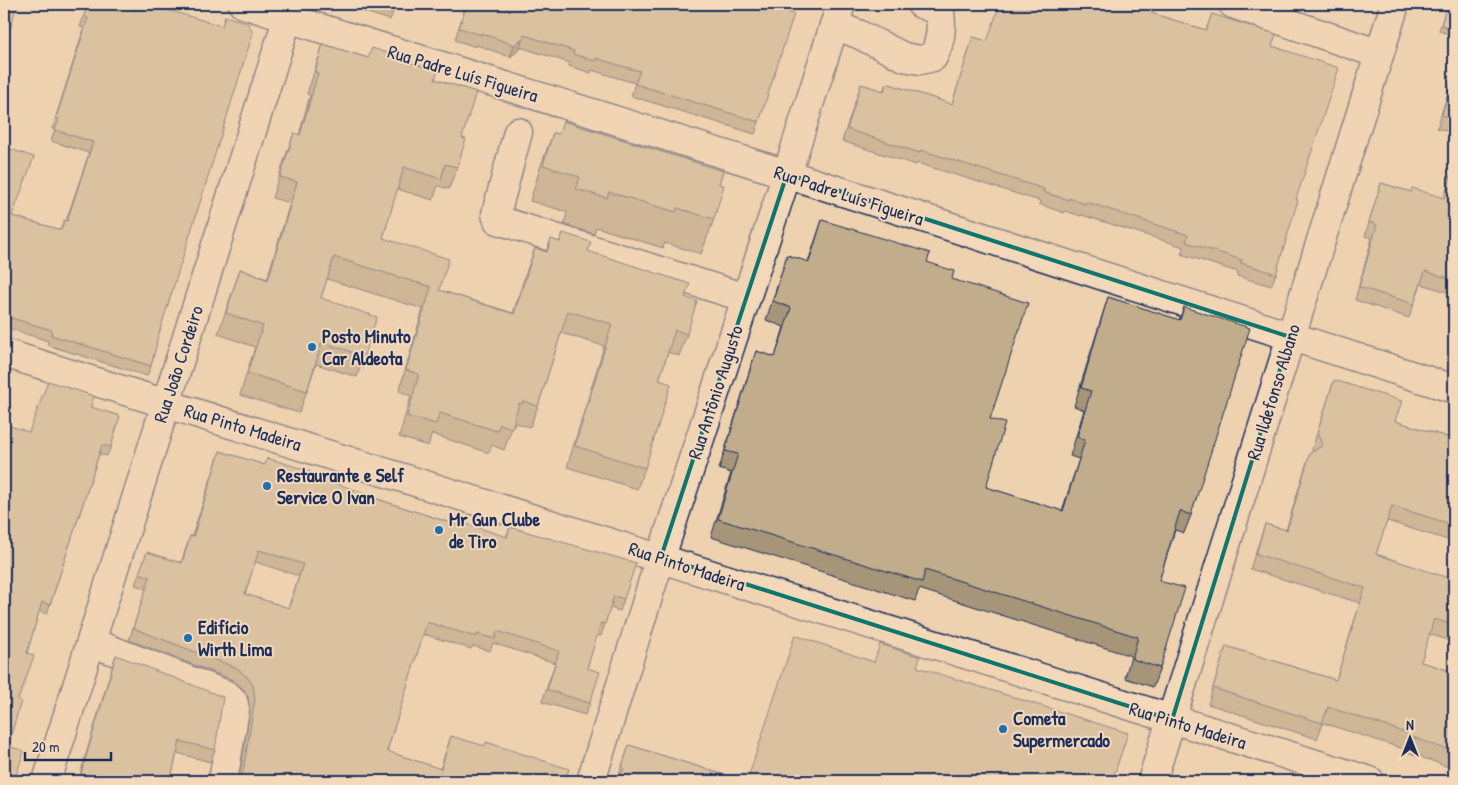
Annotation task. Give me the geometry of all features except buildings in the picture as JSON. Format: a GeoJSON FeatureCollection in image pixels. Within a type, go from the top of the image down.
{"type":"FeatureCollection","features":[{"type":"Feature","properties":{"kind":"street","name":"Rua Padre Luís Figueira"},"geometry":{"type":"LineString","coordinates":[[243,4],[290,11],[787,174],[1454,389]]}},
{"type":"Feature","properties":{"kind":"street"},"geometry":{"type":"LineString","coordinates":[[837,14],[858,34],[904,57],[920,60],[933,57],[940,43],[942,26],[940,12],[921,4]]}},
{"type":"Feature","properties":{"kind":"street"},"geometry":{"type":"LineString","coordinates":[[1233,4],[1379,54]]}},
{"type":"Feature","properties":{"kind":"street","name":"Rua Ildefonso Albano"},"geometry":{"type":"LineString","coordinates":[[1152,781],[1395,4]]}},
{"type":"Feature","properties":{"kind":"street","name":"Rua João Cordeiro"},"geometry":{"type":"LineString","coordinates":[[47,781],[290,11]]}},
{"type":"Feature","properties":{"kind":"street","name":"Rua Antônio Augusto"},"geometry":{"type":"LineString","coordinates":[[591,781],[661,557],[787,174],[837,14]]}},
{"type":"Feature","properties":{"kind":"street"},"geometry":{"type":"LineString","coordinates":[[518,132],[496,214],[498,220],[746,298]]}},
{"type":"Feature","properties":{"kind":"street","name":"Rua Pinto Madeira"},"geometry":{"type":"LineString","coordinates":[[4,353],[661,557],[1370,781]]}},
{"type":"Feature","properties":{"kind":"street"},"geometry":{"type":"LineString","coordinates":[[91,642],[227,696],[233,701],[235,709],[223,781]]}},
{"type":"Feature","properties":{"kind":"highlighted area"},"geometry":{"type":"Polygon","coordinates":[[[787,174],[1290,337],[1172,720],[661,557],[787,174]]]}},
{"type":"Feature","properties":{"kind":"place","name":"Posto Minuto Car Aldeota"},"geometry":{"type":"Point","coordinates":[312,347]}},
{"type":"Feature","properties":{"kind":"place","name":"Restaurante e Self Service O Ivan"},"geometry":{"type":"Point","coordinates":[267,486]}},
{"type":"Feature","properties":{"kind":"place","name":"Mr Gun Clube de Tiro"},"geometry":{"type":"Point","coordinates":[439,530]}},
{"type":"Feature","properties":{"kind":"place","name":"Edifício Wirth Lima"},"geometry":{"type":"Point","coordinates":[188,638]}},
{"type":"Feature","properties":{"kind":"place","name":"Cometa Supermercado"},"geometry":{"type":"Point","coordinates":[1003,729]}}]}
